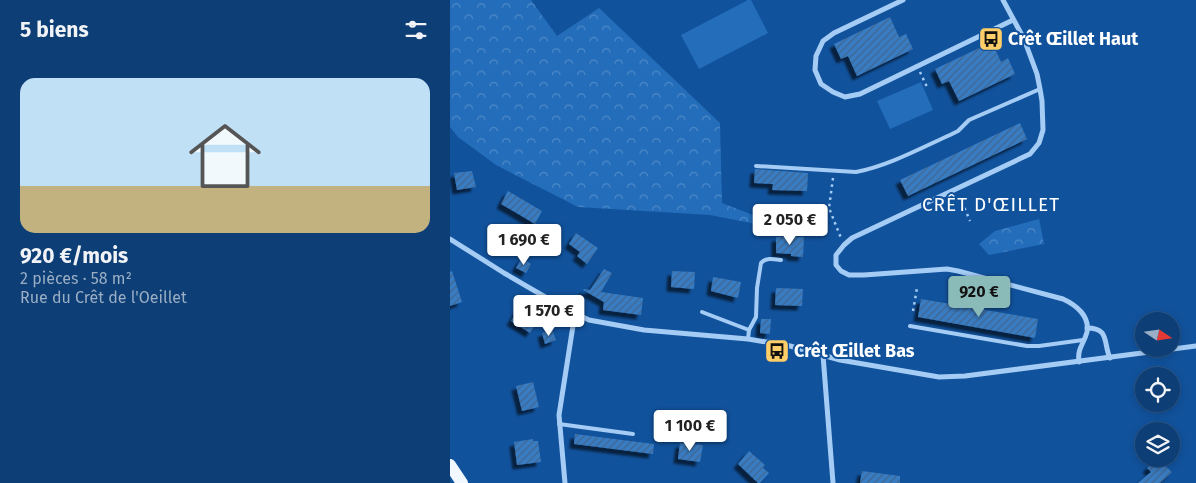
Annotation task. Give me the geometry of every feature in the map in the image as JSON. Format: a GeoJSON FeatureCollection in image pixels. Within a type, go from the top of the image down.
{"type":"FeatureCollection","features":[{"type":"Feature","properties":{"kind":"main road"},"geometry":{"type":"LineString","coordinates":[[450,466],[462,483]]}},
{"type":"Feature","properties":{"kind":"street"},"geometry":{"type":"LineString","coordinates":[[903,0],[834,33],[823,41],[816,56],[815,70],[821,84],[845,97],[860,94],[1013,20]]}},
{"type":"Feature","properties":{"kind":"street"},"geometry":{"type":"LineString","coordinates":[[1003,0],[1024,38],[1037,74],[1042,101],[1043,130],[1038,143],[1030,154],[852,238],[836,255],[836,265],[841,271],[850,275],[958,270],[1071,302],[1083,314],[1087,328],[1078,355],[1079,362]]}},
{"type":"Feature","properties":{"kind":"street"},"geometry":{"type":"LineString","coordinates":[[450,239],[504,273],[589,320],[644,330],[790,346],[840,360],[938,377],[964,376],[1196,346]]}},
{"type":"Feature","properties":{"kind":"street"},"geometry":{"type":"LineString","coordinates":[[566,483],[559,415],[575,313]]}},
{"type":"Feature","properties":{"kind":"street"},"geometry":{"type":"LineString","coordinates":[[1087,328],[1097,329],[1103,334],[1110,358]]}},
{"type":"Feature","properties":{"kind":"street"},"geometry":{"type":"LineString","coordinates":[[823,355],[833,483]]}},
{"type":"Feature","properties":{"kind":"lane"},"geometry":{"type":"LineString","coordinates":[[756,166],[856,172],[867,170],[950,135],[969,120],[1040,89]]}},
{"type":"Feature","properties":{"kind":"lane"},"geometry":{"type":"LineString","coordinates":[[748,340],[749,330],[756,317],[757,288],[761,263],[767,259],[781,260]]}},
{"type":"Feature","properties":{"kind":"lane"},"geometry":{"type":"LineString","coordinates":[[702,312],[749,330]]}},
{"type":"Feature","properties":{"kind":"lane"},"geometry":{"type":"LineString","coordinates":[[910,326],[1027,346],[1083,340]]}},
{"type":"Feature","properties":{"kind":"lane"},"geometry":{"type":"LineString","coordinates":[[559,424],[632,434]]}},
{"type":"Feature","properties":{"kind":"path"},"geometry":{"type":"LineString","coordinates":[[918,67],[927,87]]}},
{"type":"Feature","properties":{"kind":"path"},"geometry":{"type":"LineString","coordinates":[[834,170],[829,208],[844,245]]}},
{"type":"Feature","properties":{"kind":"path"},"geometry":{"type":"LineString","coordinates":[[962,202],[970,221]]}},
{"type":"Feature","properties":{"kind":"path"},"geometry":{"type":"LineString","coordinates":[[913,311],[917,288]]}},
{"type":"Feature","properties":{"kind":"path"},"geometry":{"type":"LineString","coordinates":[[844,352],[850,348]]}},
{"type":"Feature","properties":{"kind":"green space"},"geometry":{"type":"Polygon","coordinates":[[[450,0],[531,0],[557,36],[599,8],[720,123],[722,203],[758,217],[756,224],[710,215],[578,207],[496,165],[458,137],[450,127],[450,0]]]}},
{"type":"Feature","properties":{"kind":"green space"},"geometry":{"type":"Polygon","coordinates":[[[751,0],[768,33],[699,69],[681,35],[751,0]]]}},
{"type":"Feature","properties":{"kind":"green space"},"geometry":{"type":"Polygon","coordinates":[[[921,82],[933,110],[890,129],[877,101],[921,82]]]}},
{"type":"Feature","properties":{"kind":"green space"},"geometry":{"type":"Polygon","coordinates":[[[1039,219],[1044,244],[989,255],[979,244],[995,231],[1039,219]]]}},
{"type":"Feature","properties":{"kind":"building"},"geometry":{"type":"Polygon","coordinates":[[[890,17],[899,37],[906,34],[913,49],[857,76],[848,56],[841,59],[834,44],[890,17]]]}},
{"type":"Feature","properties":{"kind":"building"},"geometry":{"type":"Polygon","coordinates":[[[992,42],[1001,62],[1008,58],[1015,74],[959,101],[949,81],[942,84],[935,69],[992,42]]]}},
{"type":"Feature","properties":{"kind":"building"},"geometry":{"type":"Polygon","coordinates":[[[1020,123],[1027,139],[908,196],[900,180],[1020,123]]]}},
{"type":"Feature","properties":{"kind":"building"},"geometry":{"type":"Polygon","coordinates":[[[755,169],[808,173],[807,191],[772,190],[773,184],[754,183],[755,169]]]}},
{"type":"Feature","properties":{"kind":"building"},"geometry":{"type":"Polygon","coordinates":[[[472,171],[476,187],[457,190],[454,173],[472,171]]]}},
{"type":"Feature","properties":{"kind":"building"},"geometry":{"type":"Polygon","coordinates":[[[508,191],[542,211],[535,224],[501,204],[508,191]]]}},
{"type":"Feature","properties":{"kind":"building"},"geometry":{"type":"Polygon","coordinates":[[[576,233],[598,248],[587,264],[577,256],[580,252],[569,244],[576,233]]]}},
{"type":"Feature","properties":{"kind":"building"},"geometry":{"type":"Polygon","coordinates":[[[776,237],[804,237],[803,257],[776,253],[776,237]]]}},
{"type":"Feature","properties":{"kind":"building"},"geometry":{"type":"Polygon","coordinates":[[[522,258],[531,264],[526,273],[516,268],[522,258]]]}},
{"type":"Feature","properties":{"kind":"building"},"geometry":{"type":"Polygon","coordinates":[[[604,269],[612,273],[601,292],[643,298],[641,315],[603,310],[604,302],[583,290],[590,290],[604,269]]]}},
{"type":"Feature","properties":{"kind":"building"},"geometry":{"type":"Polygon","coordinates":[[[452,271],[462,302],[450,306],[450,272],[452,271]]]}},
{"type":"Feature","properties":{"kind":"building"},"geometry":{"type":"Polygon","coordinates":[[[672,271],[695,272],[694,289],[671,287],[672,271]]]}},
{"type":"Feature","properties":{"kind":"building"},"geometry":{"type":"Polygon","coordinates":[[[713,277],[741,282],[738,298],[711,291],[713,277]]]}},
{"type":"Feature","properties":{"kind":"building"},"geometry":{"type":"Polygon","coordinates":[[[776,288],[803,289],[802,306],[775,305],[776,288]]]}},
{"type":"Feature","properties":{"kind":"building"},"geometry":{"type":"Polygon","coordinates":[[[921,299],[1038,319],[1035,338],[918,317],[921,299]]]}},
{"type":"Feature","properties":{"kind":"building"},"geometry":{"type":"Polygon","coordinates":[[[519,308],[540,318],[530,333],[511,321],[519,308]]]}},
{"type":"Feature","properties":{"kind":"building"},"geometry":{"type":"Polygon","coordinates":[[[761,319],[771,319],[770,334],[760,333],[761,319]]]}},
{"type":"Feature","properties":{"kind":"building"},"geometry":{"type":"Polygon","coordinates":[[[552,329],[556,340],[545,344],[542,333],[552,329]]]}},
{"type":"Feature","properties":{"kind":"building"},"geometry":{"type":"Polygon","coordinates":[[[533,382],[539,407],[522,411],[516,386],[533,382]]]}},
{"type":"Feature","properties":{"kind":"building"},"geometry":{"type":"Polygon","coordinates":[[[575,434],[654,444],[653,454],[574,444],[575,434]]]}},
{"type":"Feature","properties":{"kind":"building"},"geometry":{"type":"Polygon","coordinates":[[[533,439],[533,441],[538,441],[541,462],[517,465],[514,442],[533,439]]]}},
{"type":"Feature","properties":{"kind":"building"},"geometry":{"type":"Polygon","coordinates":[[[680,443],[703,445],[700,462],[678,459],[680,443]]]}},
{"type":"Feature","properties":{"kind":"building"},"geometry":{"type":"Polygon","coordinates":[[[749,451],[765,465],[763,468],[769,473],[760,483],[738,464],[749,451]]]}},
{"type":"Feature","properties":{"kind":"building"},"geometry":{"type":"Polygon","coordinates":[[[1166,467],[1172,472],[1160,483],[1138,483],[1151,472],[1147,468],[1166,467]]]}},
{"type":"Feature","properties":{"kind":"building"},"geometry":{"type":"Polygon","coordinates":[[[862,471],[900,476],[900,483],[860,483],[862,471]]]}},
{"type":"Feature","properties":{"kind":"place","name":"Crêt Œillet Haut"},"geometry":{"type":"Point","coordinates":[991,39]}},
{"type":"Feature","properties":{"kind":"place","name":"Crêt Œillet Bas"},"geometry":{"type":"Point","coordinates":[777,351]}},
{"type":"Feature","properties":{"kind":"district","name":"CRÊT D'ŒILLET"},"geometry":{"type":"Point","coordinates":[991,204]}}]}
